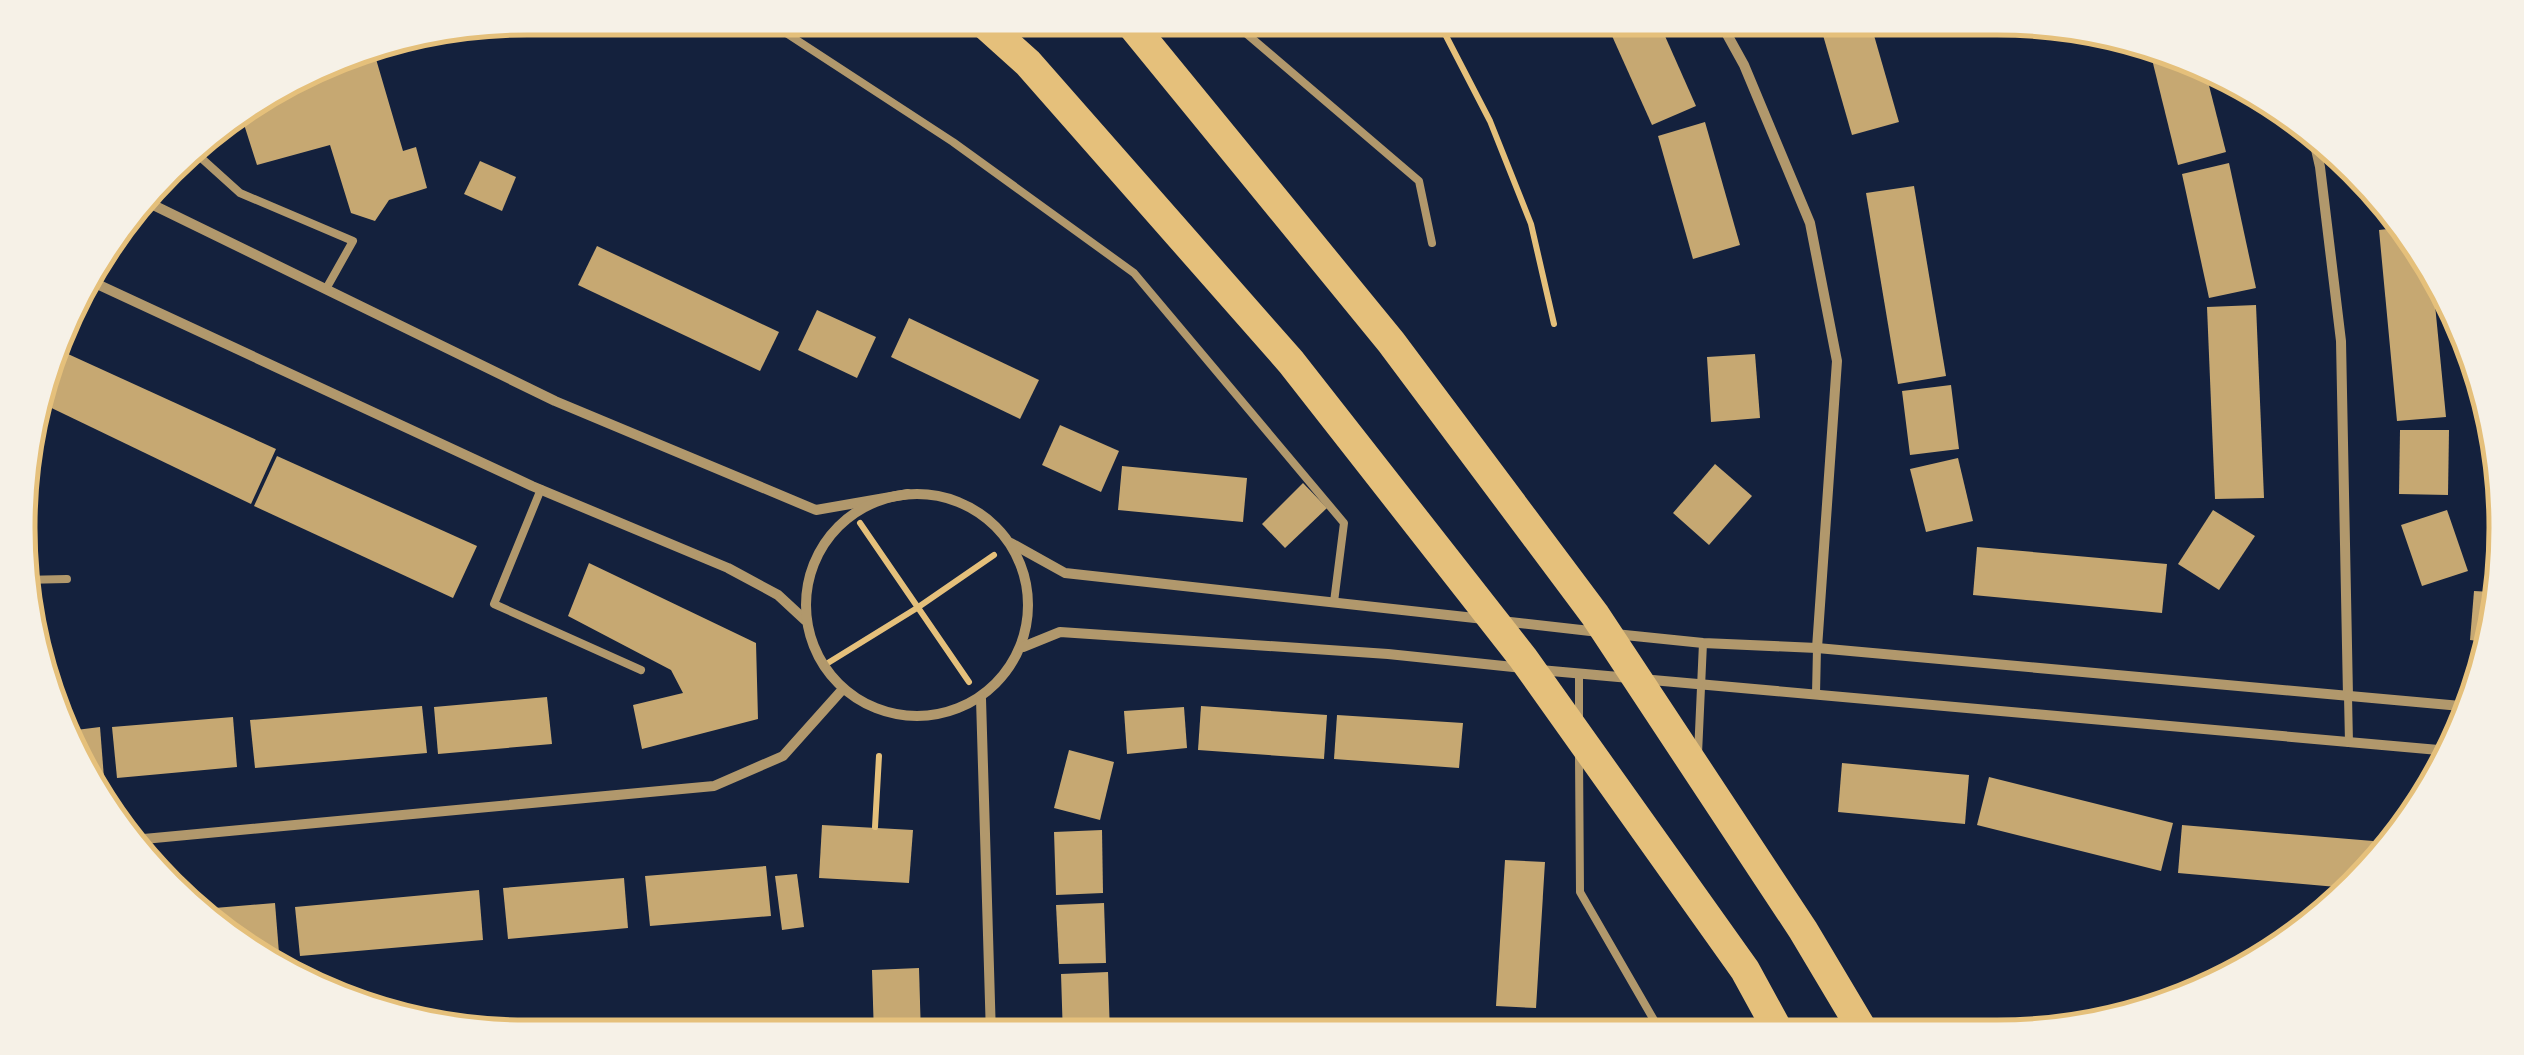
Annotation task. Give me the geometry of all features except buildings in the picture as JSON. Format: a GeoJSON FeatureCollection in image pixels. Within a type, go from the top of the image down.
{"type":"FeatureCollection","features":[{"type":"Feature","properties":{"kind":"highway"},"geometry":{"type":"LineString","coordinates":[[997,35],[1028,63],[1304,378],[1523,658],[1745,970],[1772,1020]]}},
{"type":"Feature","properties":{"kind":"highway"},"geometry":{"type":"LineString","coordinates":[[1140,35],[1391,342],[1595,615],[1803,930],[1858,1020]]}},
{"type":"Feature","properties":{"kind":"street"},"geometry":{"type":"LineString","coordinates":[[1727,35],[1810,223],[1837,360],[1816,648]]}},
{"type":"Feature","properties":{"kind":"street"},"geometry":{"type":"LineString","coordinates":[[2317,154],[2341,341],[2348,696]]}},
{"type":"Feature","properties":{"kind":"street"},"geometry":{"type":"LineString","coordinates":[[155,206],[556,402],[816,510],[908,494],[964,501],[1010,543],[1065,573],[1704,644],[1816,648],[2456,705]]}},
{"type":"Feature","properties":{"kind":"street"},"geometry":{"type":"LineString","coordinates":[[99,285],[541,489],[728,568],[778,596],[805,620]]}},
{"type":"Feature","properties":{"kind":"street"},"geometry":{"type":"LineString","coordinates":[[908,494],[862,508],[828,536],[810,570],[805,620],[817,658],[842,690],[892,716],[917,718],[981,699],[1023,647],[1030,609],[1023,566],[1010,543]]}},
{"type":"Feature","properties":{"kind":"street"},"geometry":{"type":"LineString","coordinates":[[1023,647],[1060,632],[1388,654],[1703,687],[2435,750]]}},
{"type":"Feature","properties":{"kind":"street"},"geometry":{"type":"LineString","coordinates":[[146,839],[714,786],[783,756],[842,690]]}},
{"type":"Feature","properties":{"kind":"street"},"geometry":{"type":"LineString","coordinates":[[981,699],[991,1020]]}},
{"type":"Feature","properties":{"kind":"lane"},"geometry":{"type":"LineString","coordinates":[[790,35],[953,142],[1134,274],[1344,523],[1334,602]]}},
{"type":"Feature","properties":{"kind":"lane"},"geometry":{"type":"LineString","coordinates":[[1248,35],[1419,181],[1432,244]]}},
{"type":"Feature","properties":{"kind":"lane"},"geometry":{"type":"LineString","coordinates":[[201,158],[240,194],[353,242],[326,290]]}},
{"type":"Feature","properties":{"kind":"lane"},"geometry":{"type":"LineString","coordinates":[[541,489],[494,604],[640,670]]}},
{"type":"Feature","properties":{"kind":"lane"},"geometry":{"type":"LineString","coordinates":[[38,580],[67,579]]}},
{"type":"Feature","properties":{"kind":"lane"},"geometry":{"type":"LineString","coordinates":[[1698,762],[1704,644]]}},
{"type":"Feature","properties":{"kind":"lane"},"geometry":{"type":"LineString","coordinates":[[1816,648],[1816,694]]}},
{"type":"Feature","properties":{"kind":"lane"},"geometry":{"type":"LineString","coordinates":[[1578,674],[1580,892],[1654,1020]]}},
{"type":"Feature","properties":{"kind":"lane"},"geometry":{"type":"LineString","coordinates":[[1640,680],[1698,762],[1857,1020]]}},
{"type":"Feature","properties":{"kind":"lane"},"geometry":{"type":"LineString","coordinates":[[2348,696],[2349,743]]}},
{"type":"Feature","properties":{"kind":"path"},"geometry":{"type":"LineString","coordinates":[[1447,35],[1490,121],[1531,224],[1554,324]]}},
{"type":"Feature","properties":{"kind":"path"},"geometry":{"type":"LineString","coordinates":[[854,515],[981,699]]}},
{"type":"Feature","properties":{"kind":"path"},"geometry":{"type":"LineString","coordinates":[[823,666],[917,608],[1010,543]]}},
{"type":"Feature","properties":{"kind":"path"},"geometry":{"type":"LineString","coordinates":[[875,827],[879,756]]}}]}
